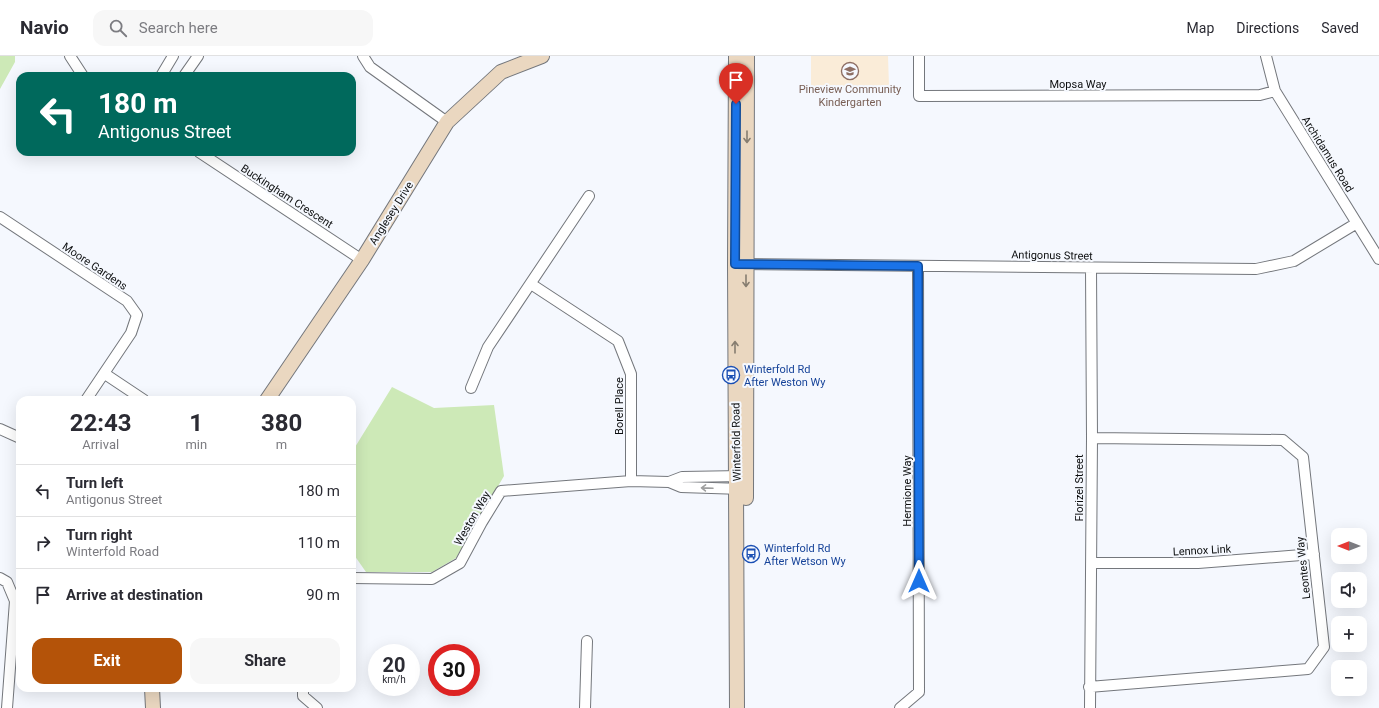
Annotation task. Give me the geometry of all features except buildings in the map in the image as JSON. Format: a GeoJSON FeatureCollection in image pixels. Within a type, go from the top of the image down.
{"type":"FeatureCollection","features":[{"type":"Feature","properties":{"kind":"main road","name":"Anglesey Drive"},"geometry":{"type":"LineString","coordinates":[[270,396],[362,260],[447,122],[501,72],[542,56]]}},
{"type":"Feature","properties":{"kind":"main road","name":"Winterfold Road"},"geometry":{"type":"LineString","coordinates":[[736,56],[740,264],[741,482],[747,708]]}},
{"type":"Feature","properties":{"kind":"main road","name":"Winterfold Road"},"geometry":{"type":"LineString","coordinates":[[740,264],[747,56]]}},
{"type":"Feature","properties":{"kind":"main road","name":"Winterfold Road"},"geometry":{"type":"LineString","coordinates":[[737,708],[741,482]]}},
{"type":"Feature","properties":{"kind":"main road"},"geometry":{"type":"LineString","coordinates":[[152,692],[153,708]]}},
{"type":"Feature","properties":{"kind":"street"},"geometry":{"type":"LineString","coordinates":[[70,56],[80,72]]}},
{"type":"Feature","properties":{"kind":"street"},"geometry":{"type":"LineString","coordinates":[[163,72],[173,56]]}},
{"type":"Feature","properties":{"kind":"street"},"geometry":{"type":"LineString","coordinates":[[187,72],[198,56]]}},
{"type":"Feature","properties":{"kind":"street"},"geometry":{"type":"LineString","coordinates":[[363,56],[370,67],[447,122]]}},
{"type":"Feature","properties":{"kind":"street","name":"Mopsa Way"},"geometry":{"type":"LineString","coordinates":[[919,56],[919,96],[1260,95],[1275,90]]}},
{"type":"Feature","properties":{"kind":"street","name":"Archidamus Road"},"geometry":{"type":"LineString","coordinates":[[1266,56],[1275,90],[1379,259]]}},
{"type":"Feature","properties":{"kind":"street","name":"Buckingham Crescent"},"geometry":{"type":"LineString","coordinates":[[205,156],[362,260]]}},
{"type":"Feature","properties":{"kind":"street"},"geometry":{"type":"LineString","coordinates":[[471,388],[488,347],[589,196]]}},
{"type":"Feature","properties":{"kind":"street","name":"Moore Gardens"},"geometry":{"type":"LineString","coordinates":[[0,217],[127,301],[137,315],[131,333],[89,396]]}},
{"type":"Feature","properties":{"kind":"street","name":"Antigonus Street"},"geometry":{"type":"LineString","coordinates":[[740,264],[1256,269],[1294,261],[1356,223]]}},
{"type":"Feature","properties":{"kind":"street","name":"Hermione Way"},"geometry":{"type":"LineString","coordinates":[[900,708],[919,692],[918,266]]}},
{"type":"Feature","properties":{"kind":"street","name":"Florizel Street"},"geometry":{"type":"LineString","coordinates":[[1090,708],[1092,438],[1091,268]]}},
{"type":"Feature","properties":{"kind":"street","name":"Borell Place"},"geometry":{"type":"LineString","coordinates":[[531,284],[618,341],[631,374],[631,481]]}},
{"type":"Feature","properties":{"kind":"street"},"geometry":{"type":"LineString","coordinates":[[105,374],[138,396]]}},
{"type":"Feature","properties":{"kind":"street"},"geometry":{"type":"LineString","coordinates":[[0,429],[16,436]]}},
{"type":"Feature","properties":{"kind":"street","name":"Leontes Way"},"geometry":{"type":"LineString","coordinates":[[1089,687],[1308,669],[1324,648],[1304,457],[1283,440],[1092,438]]}},
{"type":"Feature","properties":{"kind":"street","name":"Weston Way"},"geometry":{"type":"LineString","coordinates":[[356,578],[432,579],[460,564],[482,522],[501,491],[631,481],[669,482],[681,487],[741,482]]}},
{"type":"Feature","properties":{"kind":"street","name":"Lennox Link"},"geometry":{"type":"LineString","coordinates":[[1091,564],[1198,564],[1314,554]]}},
{"type":"Feature","properties":{"kind":"street"},"geometry":{"type":"LineString","coordinates":[[0,578],[7,582],[15,601],[16,650],[7,708]]}},
{"type":"Feature","properties":{"kind":"street"},"geometry":{"type":"LineString","coordinates":[[585,708],[587,642]]}},
{"type":"Feature","properties":{"kind":"street"},"geometry":{"type":"LineString","coordinates":[[303,692],[303,696],[317,708]]}},
{"type":"Feature","properties":{"kind":"shaded area","name":"Pineview Community Kindergarten"},"geometry":{"type":"Polygon","coordinates":[[[811,56],[888,56],[889,86],[811,86],[811,56]]]}},
{"type":"Feature","properties":{"kind":"green space"},"geometry":{"type":"Polygon","coordinates":[[[0,56],[15,56],[15,62],[0,89],[0,56]]]}},
{"type":"Feature","properties":{"kind":"green space"},"geometry":{"type":"Polygon","coordinates":[[[392,387],[434,408],[494,405],[504,476],[456,558],[432,572],[366,572],[356,558],[356,446],[392,387]]]}},
{"type":"Feature","properties":{"kind":"place","name":"Pineview Community Kindergarten"},"geometry":{"type":"Point","coordinates":[850,71]}},
{"type":"Feature","properties":{"kind":"place","name":"Winterfold Rd After Weston Wy"},"geometry":{"type":"Point","coordinates":[731,375]}},
{"type":"Feature","properties":{"kind":"place","name":"Winterfold Rd After Wetson Wy"},"geometry":{"type":"Point","coordinates":[751,554]}},
{"type":"Feature","properties":{"kind":"route"},"geometry":{"type":"LineString","coordinates":[[736,104],[735,264],[918,266],[919,581]]}}]}
